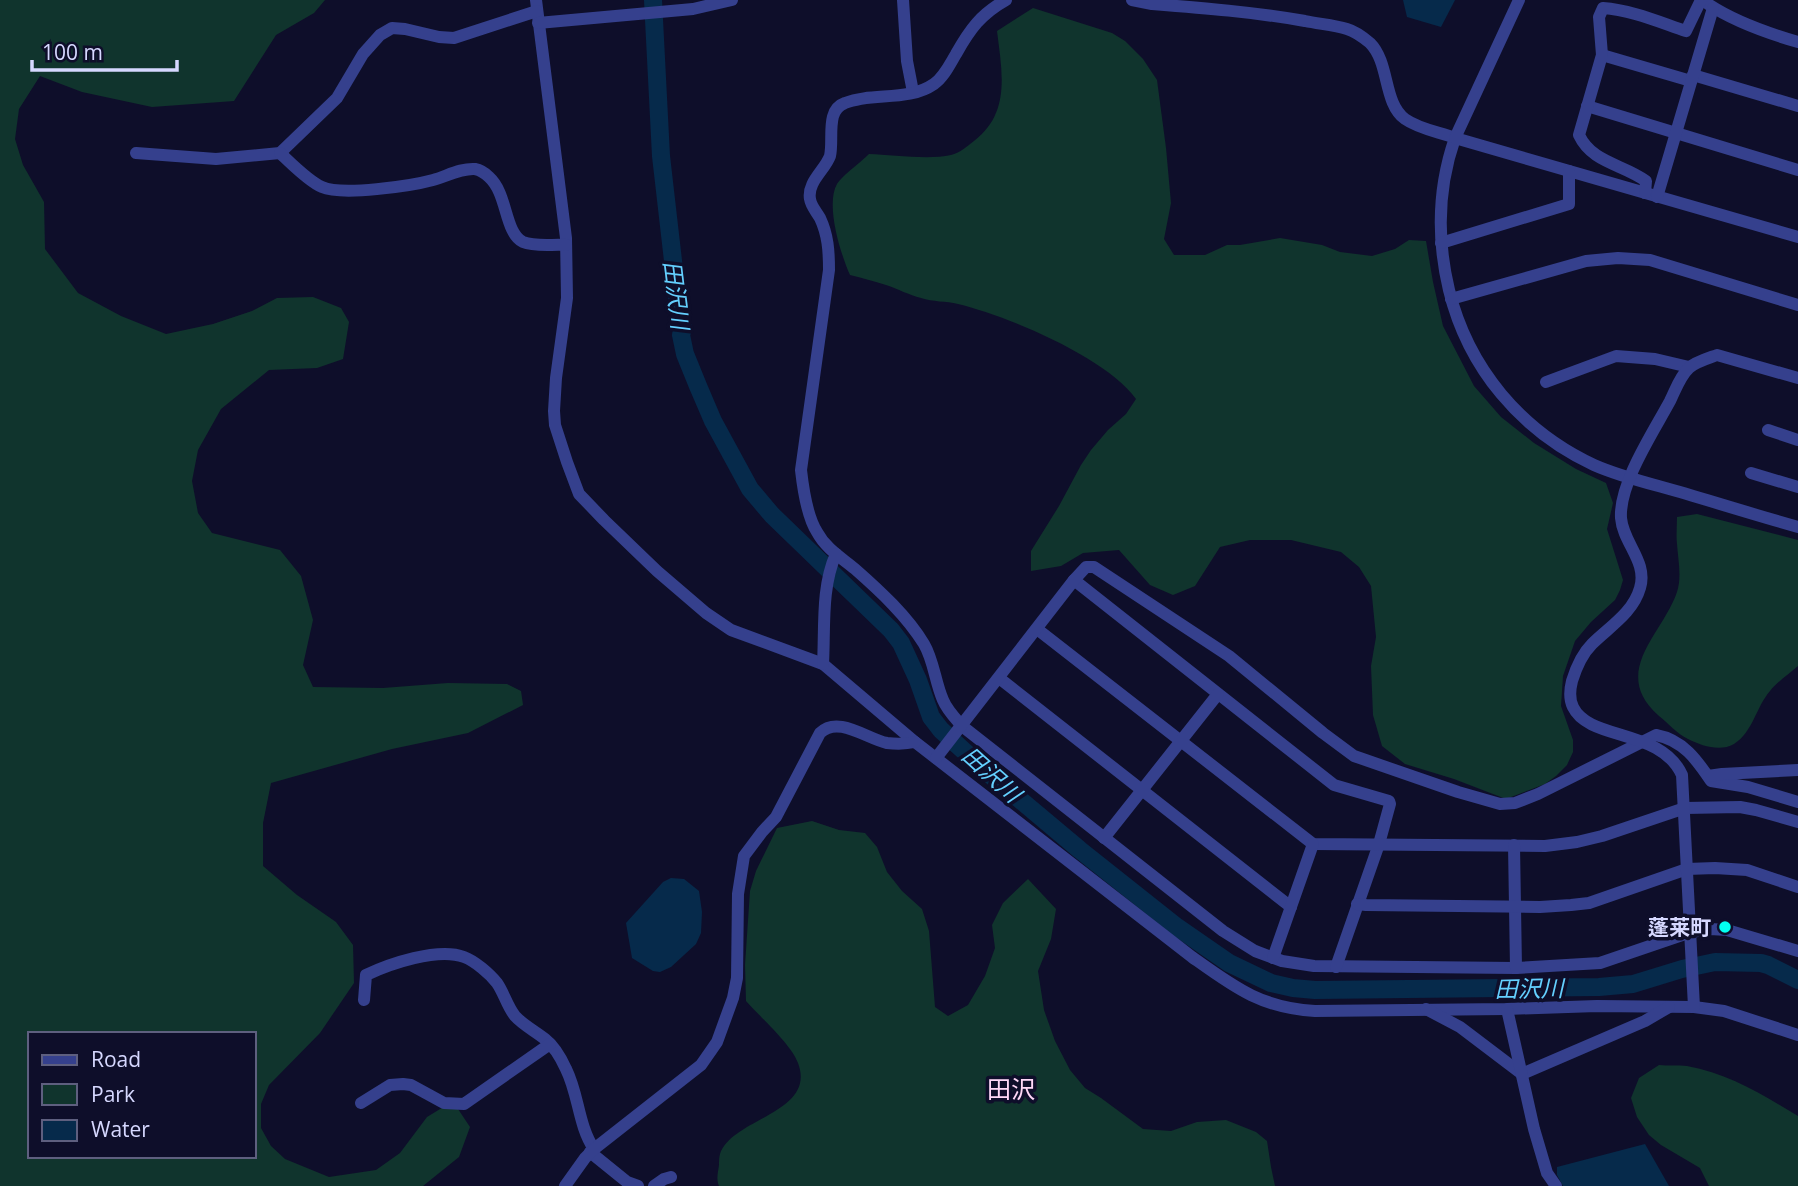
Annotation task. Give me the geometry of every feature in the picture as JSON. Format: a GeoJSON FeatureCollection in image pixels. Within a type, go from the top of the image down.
{"type":"FeatureCollection","features":[{"type":"Feature","properties":{"kind":"street"},"geometry":{"type":"LineString","coordinates":[[136,153],[216,159],[281,153],[337,98],[363,54],[380,35],[392,28],[454,38],[537,11],[667,6],[693,9],[732,0]]}},
{"type":"Feature","properties":{"kind":"street"},"geometry":{"type":"LineString","coordinates":[[903,0],[906,61],[913,92]]}},
{"type":"Feature","properties":{"kind":"street"},"geometry":{"type":"LineString","coordinates":[[1006,0],[991,8],[975,24],[936,83],[913,92],[843,103],[833,115],[830,154],[810,192],[810,199],[825,231],[829,248],[829,270],[801,470],[806,499],[817,532],[834,559],[862,575],[911,625],[925,646],[943,702],[949,712],[962,726],[1223,932],[1273,958],[1302,965],[1336,967],[1516,968],[1600,963],[1691,932],[1710,929],[1727,930],[1798,951]]}},
{"type":"Feature","properties":{"kind":"street"},"geometry":{"type":"LineString","coordinates":[[1132,0],[1273,15],[1348,29],[1369,42],[1378,54],[1399,112],[1405,119],[1422,127],[1798,237]]}},
{"type":"Feature","properties":{"kind":"street"},"geometry":{"type":"LineString","coordinates":[[1518,0],[1455,138],[1447,164],[1441,215],[1441,243],[1451,299],[1478,361],[1500,395],[1527,423],[1559,446],[1596,466],[1798,527]]}},
{"type":"Feature","properties":{"kind":"street"},"geometry":{"type":"LineString","coordinates":[[1705,3],[1751,26],[1798,42]]}},
{"type":"Feature","properties":{"kind":"street"},"geometry":{"type":"LineString","coordinates":[[1651,195],[1646,181],[1592,153],[1584,145],[1580,135],[1602,55],[1599,17],[1603,8],[1629,13],[1686,31],[1705,3]]}},
{"type":"Feature","properties":{"kind":"street"},"geometry":{"type":"LineString","coordinates":[[1651,195],[1676,133],[1692,78],[1705,3]]}},
{"type":"Feature","properties":{"kind":"street"},"geometry":{"type":"LineString","coordinates":[[537,11],[566,245],[567,298],[556,377],[555,425],[579,494],[648,562],[706,613],[731,629],[823,664],[936,758],[1185,952],[1230,984],[1274,1005],[1293,1010],[1315,1011],[1694,1007],[1724,1011],[1798,1035]]}},
{"type":"Feature","properties":{"kind":"street"},"geometry":{"type":"LineString","coordinates":[[1602,55],[1798,106]]}},
{"type":"Feature","properties":{"kind":"street"},"geometry":{"type":"LineString","coordinates":[[1587,106],[1798,170]]}},
{"type":"Feature","properties":{"kind":"street"},"geometry":{"type":"LineString","coordinates":[[281,153],[320,186],[330,190],[409,186],[461,170],[475,169],[496,183],[517,237],[523,242],[533,244],[566,245]]}},
{"type":"Feature","properties":{"kind":"street"},"geometry":{"type":"LineString","coordinates":[[1441,243],[1569,204],[1569,171]]}},
{"type":"Feature","properties":{"kind":"street"},"geometry":{"type":"LineString","coordinates":[[1451,299],[1586,261],[1618,258],[1650,261],[1798,305]]}},
{"type":"Feature","properties":{"kind":"street"},"geometry":{"type":"LineString","coordinates":[[1546,382],[1616,356],[1655,359],[1689,367],[1717,355],[1798,378]]}},
{"type":"Feature","properties":{"kind":"street"},"geometry":{"type":"LineString","coordinates":[[1689,367],[1630,477],[1622,504],[1624,535],[1636,555],[1642,574],[1641,586],[1622,618],[1590,645],[1576,667],[1570,697],[1573,707],[1586,720],[1659,748],[1677,765],[1682,775],[1694,1007]]}},
{"type":"Feature","properties":{"kind":"street"},"geometry":{"type":"LineString","coordinates":[[1768,430],[1798,440]]}},
{"type":"Feature","properties":{"kind":"street"},"geometry":{"type":"LineString","coordinates":[[1751,473],[1798,486]]}},
{"type":"Feature","properties":{"kind":"street"},"geometry":{"type":"LineString","coordinates":[[823,664],[828,580],[834,559]]}},
{"type":"Feature","properties":{"kind":"street"},"geometry":{"type":"LineString","coordinates":[[936,758],[1074,580],[1086,567],[1094,567],[1229,656],[1354,756],[1489,801],[1507,804],[1526,799],[1656,736],[1671,739],[1683,746],[1711,781],[1748,787],[1798,802]]}},
{"type":"Feature","properties":{"kind":"street"},"geometry":{"type":"LineString","coordinates":[[1074,580],[1334,785],[1389,801],[1379,844],[1336,967]]}},
{"type":"Feature","properties":{"kind":"street"},"geometry":{"type":"LineString","coordinates":[[1037,629],[1313,844],[1545,846],[1577,842],[1685,808],[1740,807],[1798,822]]}},
{"type":"Feature","properties":{"kind":"street"},"geometry":{"type":"LineString","coordinates":[[999,678],[1291,906]]}},
{"type":"Feature","properties":{"kind":"street"},"geometry":{"type":"LineString","coordinates":[[1104,838],[1218,694]]}},
{"type":"Feature","properties":{"kind":"street"},"geometry":{"type":"LineString","coordinates":[[565,1186],[592,1151],[701,1065],[717,1042],[733,999],[737,978],[738,894],[744,856],[776,817],[820,733],[824,728],[837,726],[887,743],[907,744],[915,741]]}},
{"type":"Feature","properties":{"kind":"street"},"geometry":{"type":"LineString","coordinates":[[1708,776],[1798,770]]}},
{"type":"Feature","properties":{"kind":"street"},"geometry":{"type":"LineString","coordinates":[[1273,958],[1313,844]]}},
{"type":"Feature","properties":{"kind":"street"},"geometry":{"type":"LineString","coordinates":[[1514,845],[1516,968]]}},
{"type":"Feature","properties":{"kind":"street"},"geometry":{"type":"LineString","coordinates":[[1357,904],[1540,906],[1588,903],[1687,869],[1746,870],[1798,887]]}},
{"type":"Feature","properties":{"kind":"street"},"geometry":{"type":"LineString","coordinates":[[364,1000],[366,975],[401,961],[451,954],[476,964],[496,983],[515,1017],[550,1044],[565,1067],[592,1151],[627,1182],[638,1186]]}},
{"type":"Feature","properties":{"kind":"street"},"geometry":{"type":"LineString","coordinates":[[1522,1074],[1632,1027],[1669,1007]]}},
{"type":"Feature","properties":{"kind":"street"},"geometry":{"type":"LineString","coordinates":[[1425,1009],[1460,1027],[1522,1074]]}},
{"type":"Feature","properties":{"kind":"street"},"geometry":{"type":"LineString","coordinates":[[1507,1009],[1534,1129],[1547,1172],[1556,1186]]}},
{"type":"Feature","properties":{"kind":"street"},"geometry":{"type":"LineString","coordinates":[[361,1103],[390,1085],[403,1084],[411,1085],[443,1103],[464,1104],[550,1044]]}},
{"type":"Feature","properties":{"kind":"street"},"geometry":{"type":"LineString","coordinates":[[654,1186],[671,1177]]}},
{"type":"Feature","properties":{"kind":"green space"},"geometry":{"type":"Polygon","coordinates":[[[0,0],[325,0],[314,13],[276,35],[234,101],[152,107],[82,92],[40,76],[19,109],[15,139],[23,165],[44,202],[45,249],[78,293],[121,316],[166,334],[213,324],[252,311],[277,298],[313,297],[341,308],[349,322],[343,359],[317,368],[269,370],[221,409],[198,450],[192,481],[198,513],[212,533],[280,550],[301,576],[313,620],[303,665],[313,687],[507,684],[521,691],[523,705],[468,733],[392,749],[271,783],[263,823],[263,866],[297,895],[336,922],[353,945],[354,983],[320,1033],[269,1085],[261,1104],[261,1128],[271,1146],[285,1159],[329,1177],[376,1170],[400,1153],[427,1117],[445,1106],[458,1109],[470,1127],[459,1157],[423,1186],[0,1186],[0,0]]]}},
{"type":"Feature","properties":{"kind":"green space"},"geometry":{"type":"Polygon","coordinates":[[[1033,8],[1112,33],[1125,41],[1143,59],[1157,80],[1171,203],[1164,239],[1174,255],[1205,255],[1227,245],[1280,238],[1322,245],[1340,252],[1372,256],[1395,249],[1409,240],[1426,241],[1443,326],[1474,386],[1501,417],[1534,443],[1576,469],[1606,483],[1613,503],[1607,529],[1623,580],[1615,600],[1575,641],[1563,676],[1561,706],[1573,740],[1573,752],[1567,765],[1545,784],[1506,799],[1405,764],[1382,746],[1373,715],[1371,666],[1376,637],[1371,586],[1359,567],[1341,552],[1291,540],[1250,540],[1220,547],[1195,586],[1173,595],[1150,585],[1119,550],[1083,553],[1061,566],[1031,571],[1031,551],[1081,465],[1136,399],[1103,369],[1080,354],[1029,329],[979,310],[926,299],[850,275],[839,243],[833,204],[837,184],[869,154],[922,157],[951,155],[963,150],[986,130],[999,105],[1001,91],[997,31],[1033,8]]]}},
{"type":"Feature","properties":{"kind":"green space"},"geometry":{"type":"Polygon","coordinates":[[[1697,514],[1798,540],[1798,666],[1770,691],[1746,733],[1734,744],[1723,748],[1705,746],[1680,734],[1645,700],[1639,684],[1639,669],[1644,653],[1677,592],[1677,517],[1697,514]]]}},
{"type":"Feature","properties":{"kind":"green space"},"geometry":{"type":"Polygon","coordinates":[[[812,821],[839,830],[865,833],[877,847],[887,872],[902,891],[922,909],[929,931],[935,1007],[948,1016],[968,1005],[985,976],[995,948],[992,925],[1003,903],[1028,879],[1056,909],[1051,939],[1038,971],[1044,1010],[1055,1041],[1070,1070],[1085,1088],[1143,1129],[1171,1131],[1197,1122],[1226,1120],[1256,1132],[1267,1141],[1275,1186],[719,1186],[717,1178],[720,1155],[728,1142],[785,1104],[796,1093],[801,1080],[798,1063],[789,1048],[746,1001],[745,965],[750,891],[756,871],[777,828],[812,821]]]}},
{"type":"Feature","properties":{"kind":"green space"},"geometry":{"type":"Polygon","coordinates":[[[1659,1065],[1687,1066],[1717,1074],[1772,1100],[1798,1116],[1798,1186],[1709,1186],[1700,1168],[1649,1135],[1637,1117],[1631,1098],[1639,1078],[1659,1065]]]}},
{"type":"Feature","properties":{"kind":"water"},"geometry":{"type":"Polygon","coordinates":[[[1403,0],[1455,0],[1441,27],[1407,17],[1403,0]]]}},
{"type":"Feature","properties":{"kind":"water"},"geometry":{"type":"Polygon","coordinates":[[[671,878],[684,879],[699,891],[701,933],[696,944],[671,967],[660,972],[653,971],[632,958],[626,923],[663,882],[671,878]]]}},
{"type":"Feature","properties":{"kind":"water"},"geometry":{"type":"Polygon","coordinates":[[[1645,1144],[1669,1186],[1563,1186],[1557,1175],[1557,1167],[1645,1144]]]}},
{"type":"Feature","properties":{"kind":"waterway","name":"田沢川"},"geometry":{"type":"LineString","coordinates":[[653,0],[661,156],[683,328],[681,335],[685,354],[713,421],[750,489],[772,515],[891,630],[901,643],[931,717],[941,730],[987,772],[1177,927],[1229,963],[1271,983],[1315,990],[1599,987],[1633,984],[1715,962],[1761,963],[1798,980]]}},
{"type":"Feature","properties":{"kind":"place","name":"蓬莱町"},"geometry":{"type":"Point","coordinates":[1725,927]}},
{"type":"Feature","properties":{"kind":"district","name":"田沢"},"geometry":{"type":"Point","coordinates":[1011,1088]}}]}
